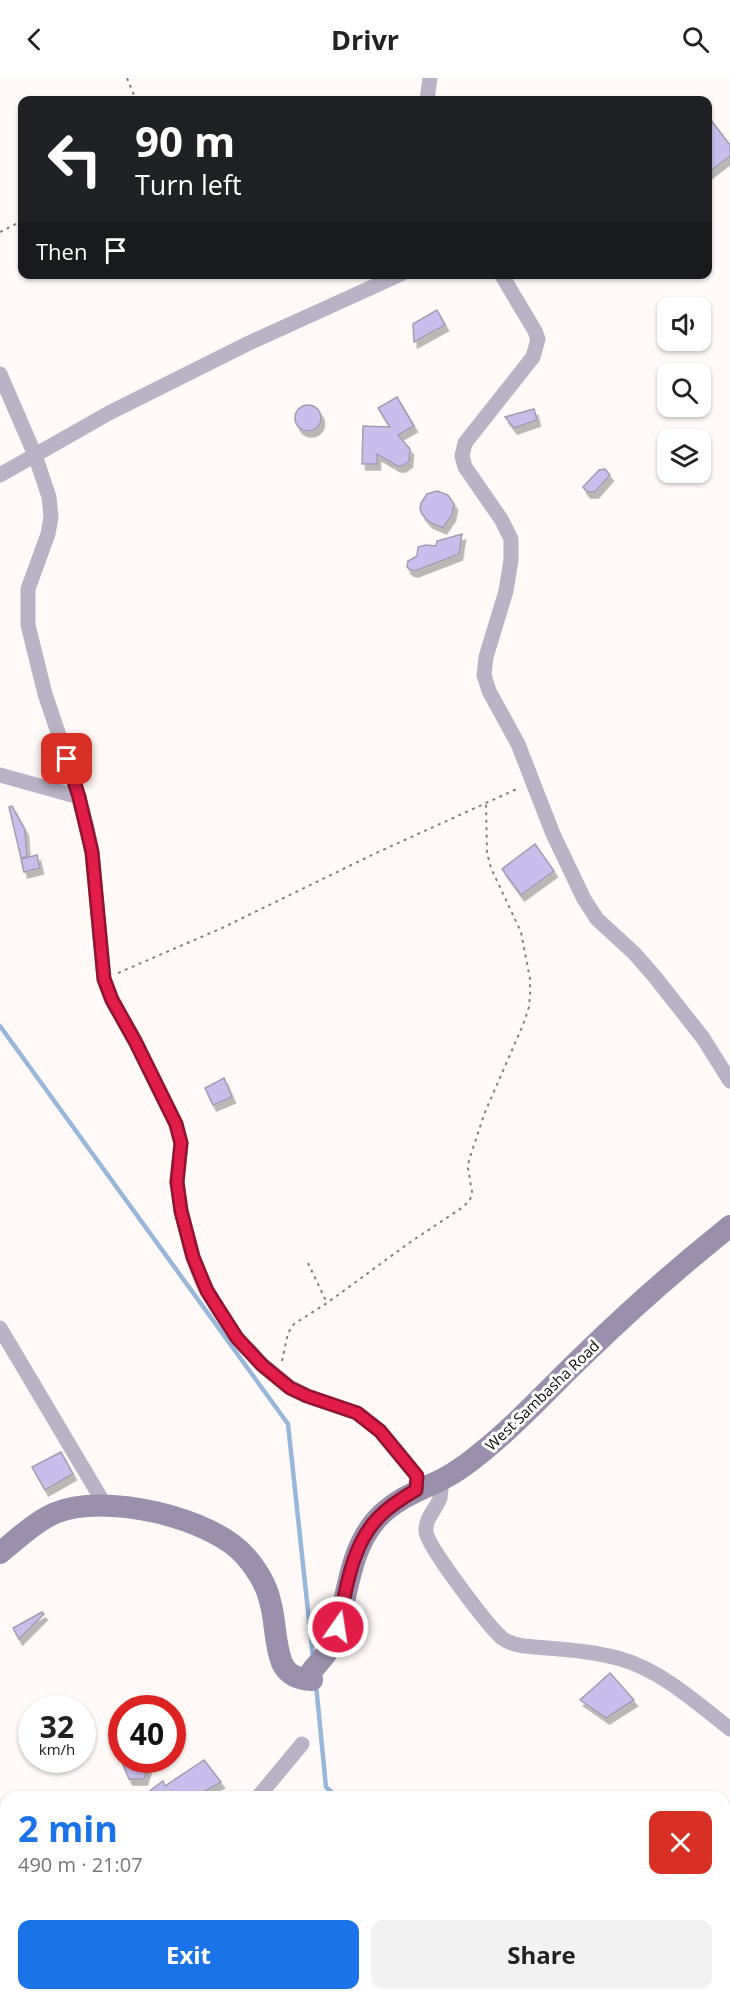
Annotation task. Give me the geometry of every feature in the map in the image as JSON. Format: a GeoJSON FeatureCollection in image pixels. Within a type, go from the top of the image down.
{"type":"FeatureCollection","features":[{"type":"Feature","properties":{"kind":"street"},"geometry":{"type":"LineString","coordinates":[[428,96],[430,78]]}},
{"type":"Feature","properties":{"kind":"street"},"geometry":{"type":"LineString","coordinates":[[0,475],[109,413],[249,343],[390,279]]}},
{"type":"Feature","properties":{"kind":"street"},"geometry":{"type":"LineString","coordinates":[[504,279],[538,339],[533,357],[465,443],[462,456],[465,467],[501,519],[511,539],[511,560],[506,591],[486,657],[484,675],[489,691],[518,744],[553,834],[584,899],[597,919],[635,954],[655,977],[703,1038],[730,1081]]}},
{"type":"Feature","properties":{"kind":"street"},"geometry":{"type":"LineString","coordinates":[[0,374],[35,455],[49,497],[51,517],[48,534],[28,589],[28,625],[45,694],[79,797],[92,852],[104,979],[112,1000],[176,1124],[181,1143],[177,1182],[181,1211],[201,1279],[246,1349],[290,1388],[357,1413],[380,1431],[417,1476],[416,1490]]}},
{"type":"Feature","properties":{"kind":"street"},"geometry":{"type":"LineString","coordinates":[[0,775],[79,797]]}},
{"type":"Feature","properties":{"kind":"street","name":"West Sambasha Road"},"geometry":{"type":"LineString","coordinates":[[105,1505],[157,1512],[203,1526],[224,1538],[246,1557],[270,1599],[276,1639],[283,1664],[288,1672],[299,1679],[312,1680],[311,1672],[329,1650],[338,1627],[350,1573],[368,1532],[377,1519],[416,1490],[442,1479],[482,1453],[654,1288],[730,1226]]}},
{"type":"Feature","properties":{"kind":"street"},"geometry":{"type":"LineString","coordinates":[[0,1328],[105,1505],[82,1506],[55,1513],[26,1531],[0,1553]]}},
{"type":"Feature","properties":{"kind":"street"},"geometry":{"type":"LineString","coordinates":[[442,1479],[440,1499],[426,1524],[426,1535],[501,1637],[514,1644],[590,1653],[637,1665],[673,1686],[730,1729]]}},
{"type":"Feature","properties":{"kind":"street"},"geometry":{"type":"LineString","coordinates":[[263,1791],[302,1744]]}},
{"type":"Feature","properties":{"kind":"path"},"geometry":{"type":"LineString","coordinates":[[127,78],[134,96]]}},
{"type":"Feature","properties":{"kind":"path"},"geometry":{"type":"LineString","coordinates":[[0,232],[18,223]]}},
{"type":"Feature","properties":{"kind":"path"},"geometry":{"type":"LineString","coordinates":[[104,979],[222,928],[374,854],[532,782]]}},
{"type":"Feature","properties":{"kind":"path"},"geometry":{"type":"LineString","coordinates":[[279,1379],[291,1327],[409,1243],[462,1209],[472,1195],[469,1160],[485,1112],[523,1025],[529,1007],[530,994],[530,979],[521,932],[491,868],[487,853],[486,803]]}},
{"type":"Feature","properties":{"kind":"path"},"geometry":{"type":"LineString","coordinates":[[308,1263],[327,1303]]}},
{"type":"Feature","properties":{"kind":"building"},"geometry":{"type":"Polygon","coordinates":[[[712,121],[730,145],[730,156],[712,170],[712,121]]]}},
{"type":"Feature","properties":{"kind":"building"},"geometry":{"type":"Polygon","coordinates":[[[437,310],[445,325],[414,342],[413,324],[437,310]]]}},
{"type":"Feature","properties":{"kind":"building"},"geometry":{"type":"Polygon","coordinates":[[[397,397],[414,426],[398,435],[410,449],[409,461],[402,466],[397,466],[377,454],[377,464],[362,464],[363,426],[390,427],[378,408],[397,397]]]}},
{"type":"Feature","properties":{"kind":"building"},"geometry":{"type":"Polygon","coordinates":[[[308,405],[317,409],[321,418],[317,427],[308,431],[299,427],[295,418],[299,409],[308,405]]]}},
{"type":"Feature","properties":{"kind":"building"},"geometry":{"type":"Polygon","coordinates":[[[534,409],[537,420],[514,428],[505,417],[534,409]]]}},
{"type":"Feature","properties":{"kind":"building"},"geometry":{"type":"Polygon","coordinates":[[[605,469],[610,475],[595,492],[587,492],[583,487],[599,470],[605,469]]]}},
{"type":"Feature","properties":{"kind":"building"},"geometry":{"type":"Polygon","coordinates":[[[437,491],[448,495],[454,504],[452,515],[443,528],[429,522],[420,509],[427,494],[437,491]]]}},
{"type":"Feature","properties":{"kind":"building"},"geometry":{"type":"Polygon","coordinates":[[[462,534],[459,554],[415,571],[407,567],[408,561],[417,556],[418,547],[436,546],[437,541],[462,534]]]}},
{"type":"Feature","properties":{"kind":"building"},"geometry":{"type":"Polygon","coordinates":[[[12,806],[25,830],[27,857],[21,858],[9,807],[12,806]]]}},
{"type":"Feature","properties":{"kind":"building"},"geometry":{"type":"Polygon","coordinates":[[[535,844],[554,871],[521,895],[502,869],[535,844]]]}},
{"type":"Feature","properties":{"kind":"building"},"geometry":{"type":"Polygon","coordinates":[[[37,855],[40,868],[24,872],[21,859],[37,855]]]}},
{"type":"Feature","properties":{"kind":"building"},"geometry":{"type":"Polygon","coordinates":[[[224,1078],[232,1097],[213,1105],[205,1088],[224,1078]]]}},
{"type":"Feature","properties":{"kind":"building"},"geometry":{"type":"Polygon","coordinates":[[[61,1452],[73,1474],[45,1490],[32,1467],[61,1452]]]}},
{"type":"Feature","properties":{"kind":"building"},"geometry":{"type":"Polygon","coordinates":[[[42,1612],[44,1614],[19,1639],[13,1628],[42,1612]]]}},
{"type":"Feature","properties":{"kind":"building"},"geometry":{"type":"Polygon","coordinates":[[[610,1673],[634,1700],[606,1718],[580,1700],[610,1673]]]}},
{"type":"Feature","properties":{"kind":"building"},"geometry":{"type":"Polygon","coordinates":[[[204,1760],[221,1782],[205,1791],[150,1791],[163,1781],[165,1786],[204,1760]]]}},
{"type":"Feature","properties":{"kind":"building"},"geometry":{"type":"Polygon","coordinates":[[[126,1773],[146,1773],[144,1779],[129,1779],[126,1773]]]}},
{"type":"Feature","properties":{"kind":"waterway"},"geometry":{"type":"LineString","coordinates":[[0,1026],[288,1424],[313,1658]]}},
{"type":"Feature","properties":{"kind":"waterway"},"geometry":{"type":"LineString","coordinates":[[316,1685],[326,1787],[330,1791]]}},
{"type":"Feature","properties":{"kind":"route"},"geometry":{"type":"LineString","coordinates":[[67,759],[92,852],[104,979],[112,1000],[176,1124],[181,1143],[177,1182],[181,1211],[201,1279],[237,1338],[262,1365],[290,1388],[357,1413],[380,1431],[417,1476],[416,1490],[377,1519],[368,1532],[350,1573],[338,1627]]}}]}
